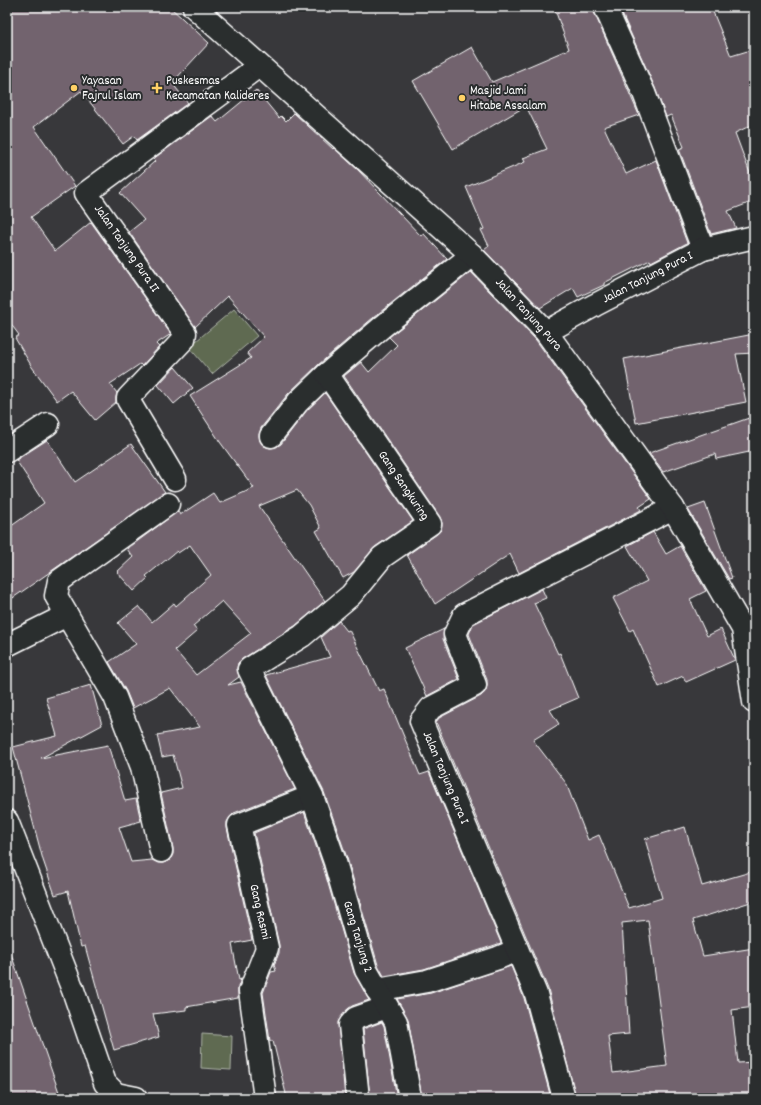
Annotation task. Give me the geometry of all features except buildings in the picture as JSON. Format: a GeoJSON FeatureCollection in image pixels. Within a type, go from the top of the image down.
{"type":"FeatureCollection","features":[{"type":"Feature","properties":{"kind":"street","name":"Jalan Tanjung Pura"},"geometry":{"type":"LineString","coordinates":[[194,7],[472,255],[546,332],[673,508],[742,629],[754,702]]}},
{"type":"Feature","properties":{"kind":"street"},"geometry":{"type":"LineString","coordinates":[[605,7],[644,93],[703,249]]}},
{"type":"Feature","properties":{"kind":"street","name":"Jalan Tanjung Pura II"},"geometry":{"type":"LineString","coordinates":[[174,479],[128,398],[184,339],[185,333],[86,193],[259,66]]}},
{"type":"Feature","properties":{"kind":"street","name":"Jalan Tanjung Pura I"},"geometry":{"type":"LineString","coordinates":[[546,332],[703,249],[754,237]]}},
{"type":"Feature","properties":{"kind":"street"},"geometry":{"type":"LineString","coordinates":[[271,436],[298,402],[326,374],[472,255]]}},
{"type":"Feature","properties":{"kind":"street","name":"Gang Sangkuring"},"geometry":{"type":"LineString","coordinates":[[312,796],[249,669],[302,636],[351,595],[382,557],[430,524],[326,374]]}},
{"type":"Feature","properties":{"kind":"street"},"geometry":{"type":"LineString","coordinates":[[7,450],[48,424]]}},
{"type":"Feature","properties":{"kind":"street"},"geometry":{"type":"LineString","coordinates":[[161,851],[142,767],[115,697],[56,596],[59,581],[168,504]]}},
{"type":"Feature","properties":{"kind":"street","name":"Jalan Tanjung Pura I"},"geometry":{"type":"LineString","coordinates":[[564,1098],[536,994],[421,721],[431,708],[475,686],[455,634],[464,615],[673,508]]}},
{"type":"Feature","properties":{"kind":"street"},"geometry":{"type":"LineString","coordinates":[[7,645],[67,615]]}},
{"type":"Feature","properties":{"kind":"street","name":"Gang Tanjung 2"},"geometry":{"type":"LineString","coordinates":[[312,796],[334,862],[366,970],[396,1022],[410,1098]]}},
{"type":"Feature","properties":{"kind":"street","name":"Gang Rasmi"},"geometry":{"type":"LineString","coordinates":[[264,1098],[250,991],[267,948],[239,825],[312,796]]}},
{"type":"Feature","properties":{"kind":"street"},"geometry":{"type":"LineString","coordinates":[[7,821],[72,990],[105,1083],[116,1094],[136,1098]]}},
{"type":"Feature","properties":{"kind":"street"},"geometry":{"type":"LineString","coordinates":[[358,1098],[350,1025],[356,1018],[382,999],[427,981],[498,958],[517,950]]}},
{"type":"Feature","properties":{"kind":"green space"},"geometry":{"type":"Polygon","coordinates":[[[234,309],[257,336],[212,374],[189,347],[234,309]]]}},
{"type":"Feature","properties":{"kind":"green space"},"geometry":{"type":"Polygon","coordinates":[[[202,1034],[232,1036],[231,1070],[201,1068],[202,1034]]]}},
{"type":"Feature","properties":{"kind":"place","name":"Yayasan Fajrul Islam"},"geometry":{"type":"Point","coordinates":[74,88]}},
{"type":"Feature","properties":{"kind":"place","name":"Puskesmas Kecamatan Kalideres"},"geometry":{"type":"Point","coordinates":[157,88]}},
{"type":"Feature","properties":{"kind":"place","name":"Masjid Jami Hitabe Assalam"},"geometry":{"type":"Point","coordinates":[462,98]}}]}
